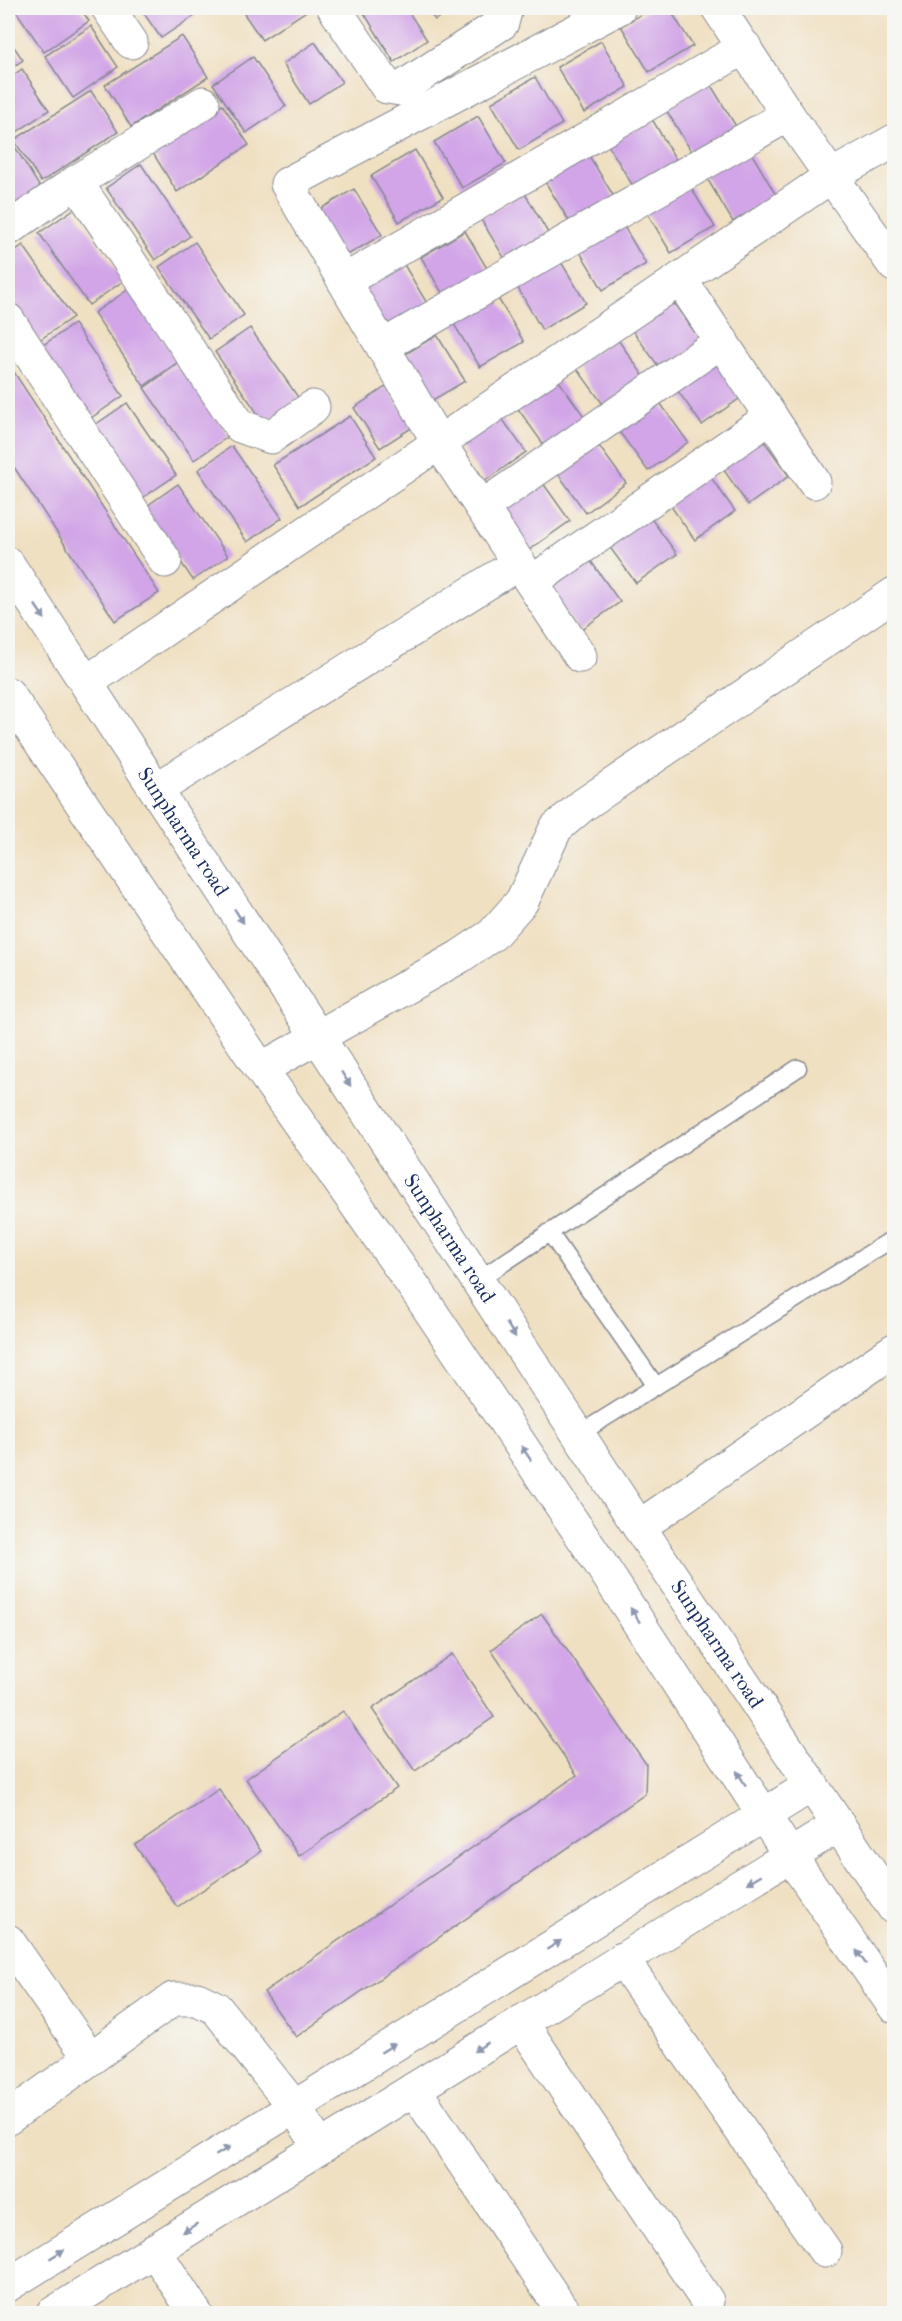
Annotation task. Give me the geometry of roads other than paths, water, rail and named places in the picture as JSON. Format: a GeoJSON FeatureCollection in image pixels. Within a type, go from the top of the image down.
{"type":"FeatureCollection","features":[{"type":"Feature","properties":{"kind":"street"},"geometry":{"type":"LineString","coordinates":[[108,8],[130,42]]}},
{"type":"Feature","properties":{"kind":"street"},"geometry":{"type":"LineString","coordinates":[[334,8],[387,87],[400,89],[502,23],[506,8]]}},
{"type":"Feature","properties":{"kind":"street"},"geometry":{"type":"LineString","coordinates":[[580,656],[439,443],[287,184],[619,8]]}},
{"type":"Feature","properties":{"kind":"street"},"geometry":{"type":"LineString","coordinates":[[718,8],[788,115],[894,265]]}},
{"type":"Feature","properties":{"kind":"street"},"geometry":{"type":"LineString","coordinates":[[344,281],[745,47]]}},
{"type":"Feature","properties":{"kind":"street"},"geometry":{"type":"LineString","coordinates":[[8,229],[76,182],[203,103]]}},
{"type":"Feature","properties":{"kind":"street"},"geometry":{"type":"LineString","coordinates":[[383,346],[788,115]]}},
{"type":"Feature","properties":{"kind":"street"},"geometry":{"type":"LineString","coordinates":[[87,682],[832,175],[894,141]]}},
{"type":"Feature","properties":{"kind":"street"},"geometry":{"type":"LineString","coordinates":[[76,182],[240,426],[271,437],[313,407]]}},
{"type":"Feature","properties":{"kind":"street"},"geometry":{"type":"LineString","coordinates":[[680,279],[814,482]]}},
{"type":"Feature","properties":{"kind":"street"},"geometry":{"type":"LineString","coordinates":[[8,320],[165,561]]}},
{"type":"Feature","properties":{"kind":"street"},"geometry":{"type":"LineString","coordinates":[[482,507],[722,341]]}},
{"type":"Feature","properties":{"kind":"street"},"geometry":{"type":"LineString","coordinates":[[157,789],[526,572],[771,417]]}},
{"type":"Feature","properties":{"kind":"street","name":"Sunpharma road"},"geometry":{"type":"LineString","coordinates":[[8,564],[639,1527],[894,1908]]}},
{"type":"Feature","properties":{"kind":"street"},"geometry":{"type":"LineString","coordinates":[[261,1069],[492,935],[522,901],[556,828],[565,820],[583,805],[894,594]]}},
{"type":"Feature","properties":{"kind":"street"},"geometry":{"type":"LineString","coordinates":[[8,694],[261,1069],[419,1294],[583,1537],[791,1857],[894,2006]]}},
{"type":"Feature","properties":{"kind":"street"},"geometry":{"type":"LineString","coordinates":[[639,1527],[894,1350]]}},
{"type":"Feature","properties":{"kind":"street"},"geometry":{"type":"LineString","coordinates":[[8,2285],[812,1785]]}},
{"type":"Feature","properties":{"kind":"street"},"geometry":{"type":"LineString","coordinates":[[52,2313],[622,1959],[791,1857],[839,1825]]}},
{"type":"Feature","properties":{"kind":"street"},"geometry":{"type":"LineString","coordinates":[[8,1941],[90,2058]]}},
{"type":"Feature","properties":{"kind":"street"},"geometry":{"type":"LineString","coordinates":[[622,1959],[825,2251]]}},
{"type":"Feature","properties":{"kind":"street"},"geometry":{"type":"LineString","coordinates":[[8,2118],[173,1999],[197,1999],[216,2008],[294,2107],[320,2147]]}},
{"type":"Feature","properties":{"kind":"street"},"geometry":{"type":"LineString","coordinates":[[521,2022],[707,2301]]}},
{"type":"Feature","properties":{"kind":"street"},"geometry":{"type":"LineString","coordinates":[[414,2089],[565,2313]]}},
{"type":"Feature","properties":{"kind":"street"},"geometry":{"type":"LineString","coordinates":[[154,2250],[196,2313]]}},
{"type":"Feature","properties":{"kind":"lane"},"geometry":{"type":"LineString","coordinates":[[478,1280],[798,1068]]}},
{"type":"Feature","properties":{"kind":"lane"},"geometry":{"type":"LineString","coordinates":[[549,1233],[656,1386]]}},
{"type":"Feature","properties":{"kind":"lane"},"geometry":{"type":"LineString","coordinates":[[579,1434],[894,1238]]}}]}
